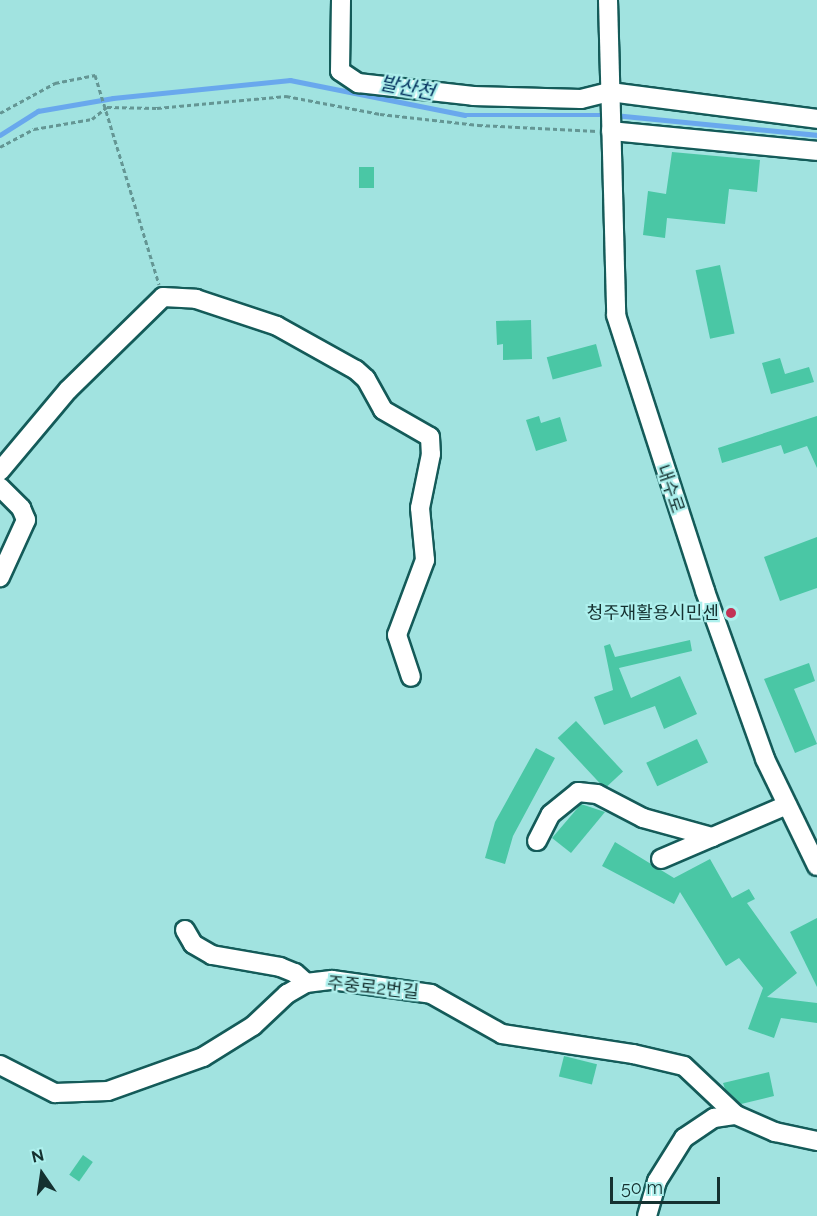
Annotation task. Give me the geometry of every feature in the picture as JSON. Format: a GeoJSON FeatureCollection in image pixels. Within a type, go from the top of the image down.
{"type":"FeatureCollection","features":[{"type":"Feature","properties":{"kind":"street"},"geometry":{"type":"LineString","coordinates":[[341,0],[339,63],[349,80],[412,92],[581,99],[610,95],[817,119]]}},
{"type":"Feature","properties":{"kind":"street","name":"내수로"},"geometry":{"type":"LineString","coordinates":[[608,0],[616,315],[705,591],[765,759],[817,866]]}},
{"type":"Feature","properties":{"kind":"street"},"geometry":{"type":"LineString","coordinates":[[611,128],[817,151]]}},
{"type":"Feature","properties":{"kind":"street"},"geometry":{"type":"LineString","coordinates":[[0,471],[68,390],[164,297],[196,299],[277,326],[297,340],[339,358],[366,379],[383,410],[430,437],[431,454],[420,508],[425,560],[397,635],[411,677]]}},
{"type":"Feature","properties":{"kind":"street"},"geometry":{"type":"LineString","coordinates":[[0,487],[21,508],[26,520],[0,577]]}},
{"type":"Feature","properties":{"kind":"street"},"geometry":{"type":"LineString","coordinates":[[537,841],[551,814],[578,792],[597,794],[643,818],[712,837]]}},
{"type":"Feature","properties":{"kind":"street"},"geometry":{"type":"LineString","coordinates":[[661,859],[787,805]]}},
{"type":"Feature","properties":{"kind":"street"},"geometry":{"type":"LineString","coordinates":[[185,930],[193,944],[212,955],[280,967],[295,973],[306,983]]}},
{"type":"Feature","properties":{"kind":"street","name":"주중로2번길"},"geometry":{"type":"LineString","coordinates":[[0,1065],[55,1093],[108,1091],[203,1057],[253,1026],[287,994],[306,983],[332,980],[431,994],[502,1034],[633,1054],[684,1066],[736,1115],[775,1132],[817,1141]]}},
{"type":"Feature","properties":{"kind":"street"},"geometry":{"type":"LineString","coordinates":[[647,1216],[657,1181],[684,1138],[714,1118],[736,1115]]}},
{"type":"Feature","properties":{"kind":"path"},"geometry":{"type":"LineString","coordinates":[[0,113],[55,83],[95,75],[107,105],[164,297]]}},
{"type":"Feature","properties":{"kind":"path"},"geometry":{"type":"LineString","coordinates":[[0,147],[34,129],[92,119],[107,105],[157,108],[286,96],[380,114],[478,125],[611,128]]}},
{"type":"Feature","properties":{"kind":"building"},"geometry":{"type":"Polygon","coordinates":[[[672,152],[760,160],[757,192],[729,189],[725,224],[667,218],[665,238],[643,235],[648,191],[666,194],[672,152]]]}},
{"type":"Feature","properties":{"kind":"building"},"geometry":{"type":"Polygon","coordinates":[[[359,167],[374,167],[374,188],[359,188],[359,167]]]}},
{"type":"Feature","properties":{"kind":"building"},"geometry":{"type":"Polygon","coordinates":[[[720,265],[735,333],[710,339],[696,270],[720,265]]]}},
{"type":"Feature","properties":{"kind":"building"},"geometry":{"type":"Polygon","coordinates":[[[531,320],[532,359],[503,360],[503,344],[497,345],[496,321],[531,320]]]}},
{"type":"Feature","properties":{"kind":"building"},"geometry":{"type":"Polygon","coordinates":[[[596,344],[602,366],[553,379],[547,357],[596,344]]]}},
{"type":"Feature","properties":{"kind":"building"},"geometry":{"type":"Polygon","coordinates":[[[780,358],[785,374],[809,367],[814,382],[771,394],[762,363],[780,358]]]}},
{"type":"Feature","properties":{"kind":"building"},"geometry":{"type":"Polygon","coordinates":[[[539,416],[541,423],[560,417],[567,441],[536,451],[526,420],[539,416]]]}},
{"type":"Feature","properties":{"kind":"building"},"geometry":{"type":"Polygon","coordinates":[[[817,416],[817,468],[807,446],[784,454],[781,445],[722,463],[718,448],[817,416]]]}},
{"type":"Feature","properties":{"kind":"building"},"geometry":{"type":"Polygon","coordinates":[[[817,537],[817,588],[780,601],[764,557],[817,537]]]}},
{"type":"Feature","properties":{"kind":"building"},"geometry":{"type":"Polygon","coordinates":[[[690,640],[692,651],[619,668],[631,698],[680,676],[697,714],[664,729],[655,706],[604,725],[594,697],[613,690],[604,646],[610,644],[615,657],[690,640]]]}},
{"type":"Feature","properties":{"kind":"building"},"geometry":{"type":"Polygon","coordinates":[[[809,663],[815,681],[794,689],[817,744],[795,753],[764,679],[809,663]]]}},
{"type":"Feature","properties":{"kind":"building"},"geometry":{"type":"Polygon","coordinates":[[[576,721],[623,771],[605,789],[558,738],[576,721]]]}},
{"type":"Feature","properties":{"kind":"building"},"geometry":{"type":"Polygon","coordinates":[[[697,739],[708,763],[657,786],[646,763],[697,739]]]}},
{"type":"Feature","properties":{"kind":"building"},"geometry":{"type":"Polygon","coordinates":[[[536,748],[555,758],[513,836],[505,864],[485,858],[495,822],[536,748]]]}},
{"type":"Feature","properties":{"kind":"building"},"geometry":{"type":"Polygon","coordinates":[[[581,804],[605,812],[571,853],[552,838],[581,804]]]}},
{"type":"Feature","properties":{"kind":"building"},"geometry":{"type":"Polygon","coordinates":[[[615,842],[674,878],[710,859],[732,898],[749,889],[755,899],[747,903],[797,973],[767,997],[817,1003],[817,1023],[781,1018],[774,1038],[748,1029],[763,988],[739,958],[726,966],[680,892],[674,904],[602,866],[615,842]]]}},
{"type":"Feature","properties":{"kind":"building"},"geometry":{"type":"Polygon","coordinates":[[[817,918],[817,987],[790,932],[817,918]]]}},
{"type":"Feature","properties":{"kind":"building"},"geometry":{"type":"Polygon","coordinates":[[[564,1056],[597,1064],[592,1085],[559,1076],[564,1056]]]}},
{"type":"Feature","properties":{"kind":"building"},"geometry":{"type":"Polygon","coordinates":[[[769,1072],[774,1096],[741,1104],[725,1089],[723,1083],[769,1072]]]}},
{"type":"Feature","properties":{"kind":"building"},"geometry":{"type":"Polygon","coordinates":[[[83,1155],[93,1162],[79,1182],[69,1175],[83,1155]]]}},
{"type":"Feature","properties":{"kind":"waterway","name":"발산천"},"geometry":{"type":"LineString","coordinates":[[0,135],[38,111],[113,98],[290,80],[465,115],[605,115]]}},
{"type":"Feature","properties":{"kind":"waterway","name":"발산천"},"geometry":{"type":"LineString","coordinates":[[614,115],[817,135]]}},
{"type":"Feature","properties":{"kind":"place","name":"청주재활용시민센"},"geometry":{"type":"Point","coordinates":[731,613]}}]}
